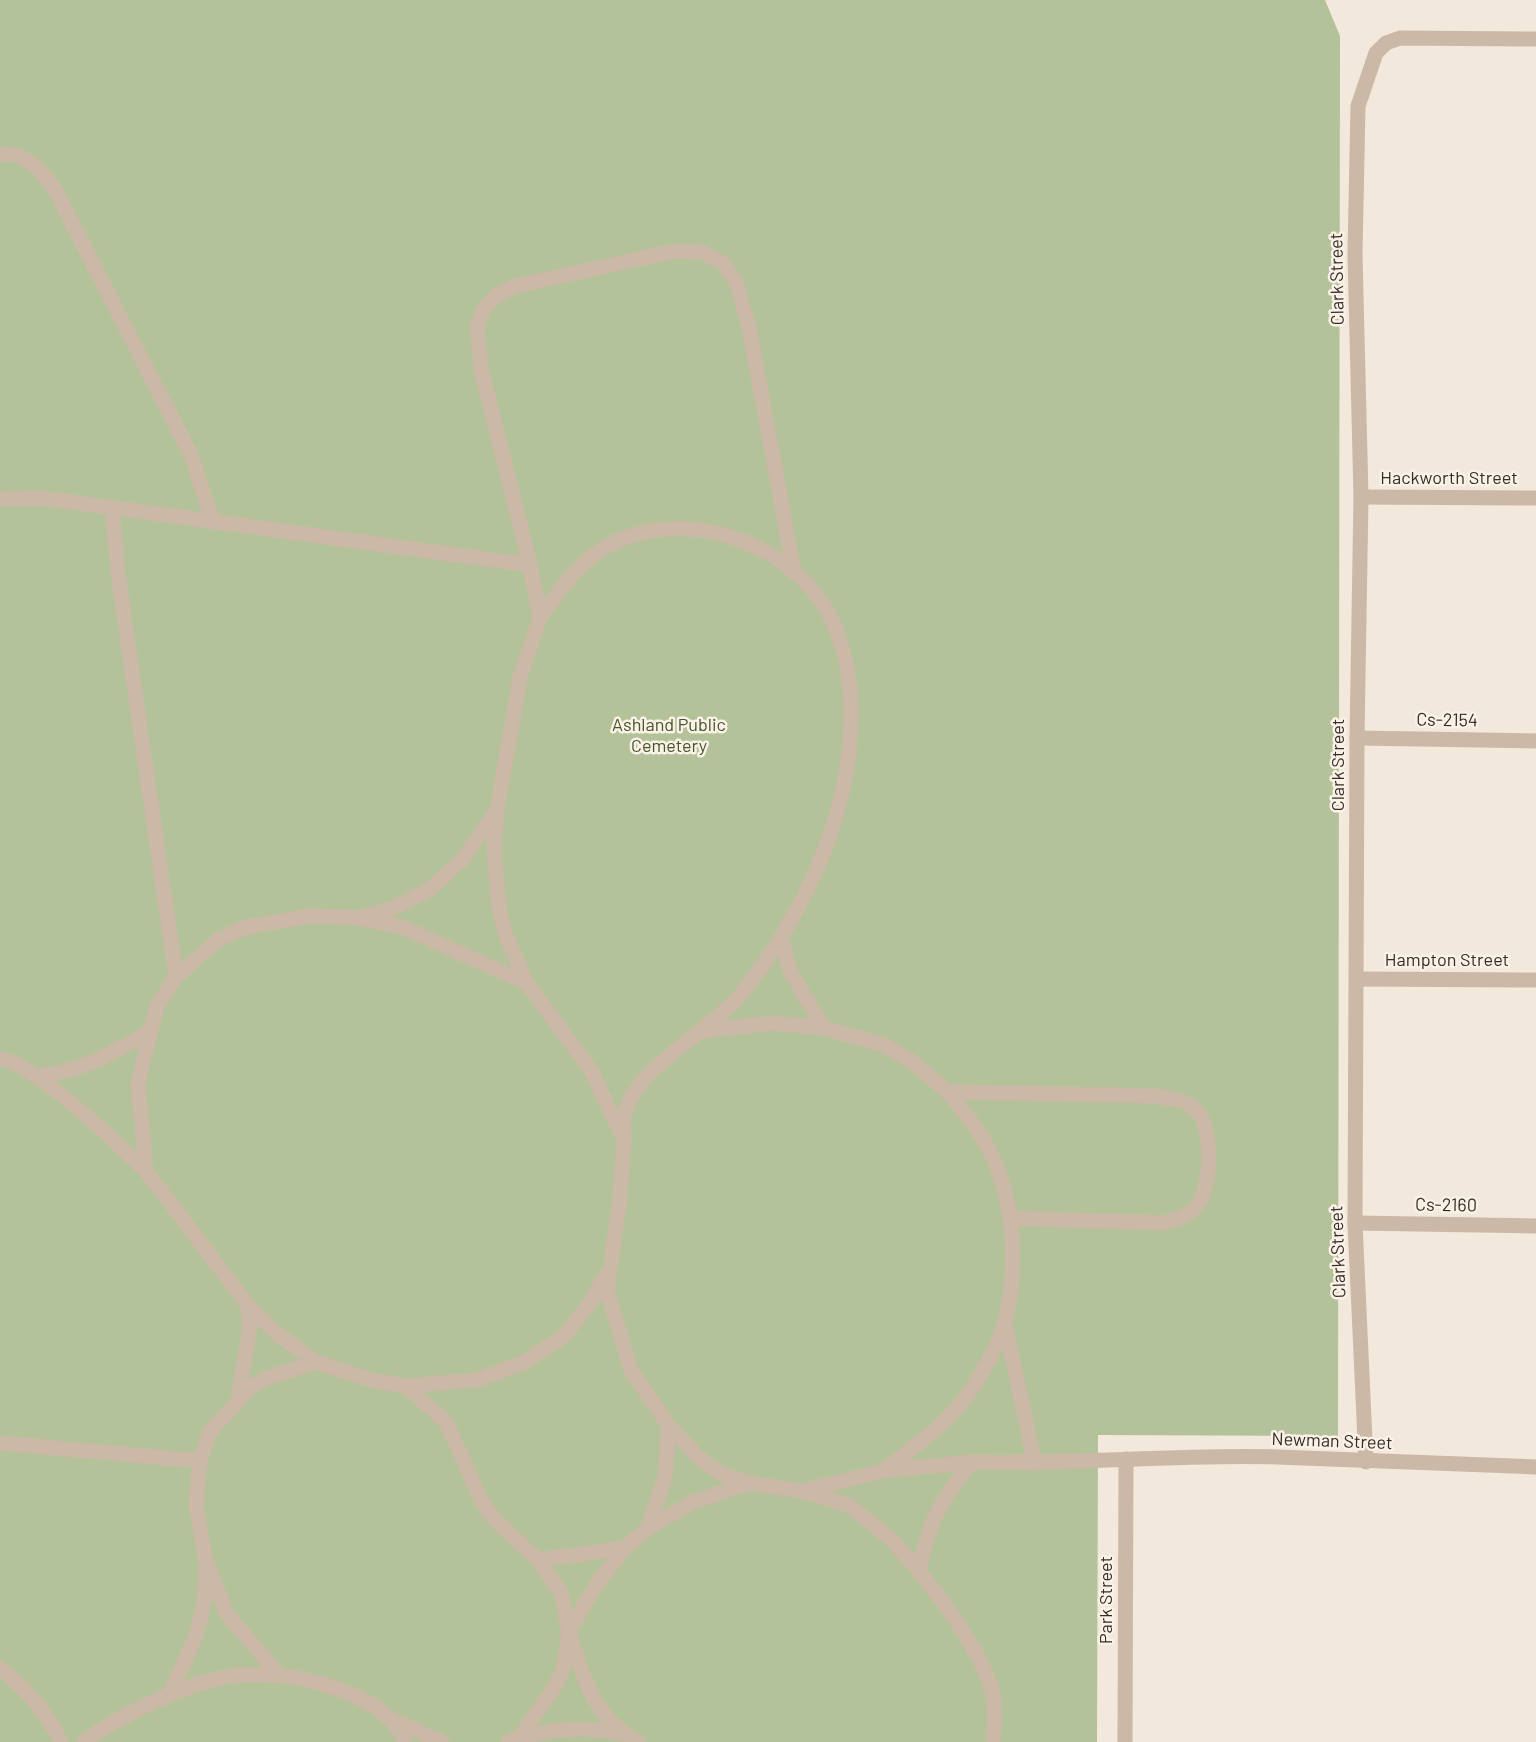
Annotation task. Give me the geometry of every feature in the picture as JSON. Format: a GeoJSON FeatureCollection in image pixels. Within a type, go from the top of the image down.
{"type":"FeatureCollection","features":[{"type":"Feature","properties":{"kind":"street","name":"Clark Street"},"geometry":{"type":"LineString","coordinates":[[1366,1462],[1355,1223],[1357,738],[1361,497],[1355,254],[1358,106],[1376,52],[1386,43],[1400,38],[1536,39]]}},
{"type":"Feature","properties":{"kind":"street"},"geometry":{"type":"LineString","coordinates":[[0,154],[25,158],[42,171],[54,188],[191,455],[213,522]]}},
{"type":"Feature","properties":{"kind":"street"},"geometry":{"type":"LineString","coordinates":[[540,618],[530,565],[481,369],[477,328],[483,310],[496,296],[515,286],[675,251],[701,252],[723,263],[736,282],[749,327],[794,572]]}},
{"type":"Feature","properties":{"kind":"street","name":"Hackworth Street"},"geometry":{"type":"LineString","coordinates":[[1361,497],[1536,498]]}},
{"type":"Feature","properties":{"kind":"street"},"geometry":{"type":"LineString","coordinates":[[0,499],[42,498],[530,565]]}},
{"type":"Feature","properties":{"kind":"street"},"geometry":{"type":"LineString","coordinates":[[112,507],[118,573],[176,977]]}},
{"type":"Feature","properties":{"kind":"street"},"geometry":{"type":"LineString","coordinates":[[624,1140],[592,1072],[526,983],[506,936],[499,908],[494,850],[497,810],[520,677],[540,618],[569,575],[615,542],[642,532],[670,528],[727,535],[754,545],[794,572],[822,603],[837,631],[846,662],[851,728],[842,794],[832,828],[808,886],[781,936],[741,994],[703,1031],[651,1072],[635,1092],[624,1117],[624,1140],[620,1198],[607,1291],[631,1370],[669,1426],[699,1458],[720,1473],[748,1483],[802,1491],[850,1506],[892,1540],[919,1570],[947,1606],[990,1682],[995,1707],[993,1742]]}},
{"type":"Feature","properties":{"kind":"street","name":"Cs-2154"},"geometry":{"type":"LineString","coordinates":[[1357,738],[1536,741]]}},
{"type":"Feature","properties":{"kind":"street"},"geometry":{"type":"LineString","coordinates":[[360,918],[391,909],[429,890],[462,859],[497,810]]}},
{"type":"Feature","properties":{"kind":"street"},"geometry":{"type":"LineString","coordinates":[[146,1171],[138,1082],[157,1006],[176,977],[219,939],[248,927],[310,916],[360,918],[402,927],[526,983]]}},
{"type":"Feature","properties":{"kind":"street"},"geometry":{"type":"LineString","coordinates":[[781,936],[789,972],[824,1028]]}},
{"type":"Feature","properties":{"kind":"street","name":"Hampton Street"},"geometry":{"type":"LineString","coordinates":[[1357,979],[1536,980]]}},
{"type":"Feature","properties":{"kind":"street"},"geometry":{"type":"LineString","coordinates":[[703,1031],[771,1023],[824,1028],[884,1045],[911,1061],[948,1092],[977,1128],[993,1157],[1011,1218],[1013,1273],[1005,1324],[972,1389],[934,1430],[883,1471]]}},
{"type":"Feature","properties":{"kind":"street"},"geometry":{"type":"LineString","coordinates":[[35,1076],[56,1075],[88,1065],[149,1032]]}},
{"type":"Feature","properties":{"kind":"street"},"geometry":{"type":"LineString","coordinates":[[0,1059],[10,1060],[35,1076],[105,1132],[146,1171],[247,1304],[275,1332],[316,1362],[370,1380],[406,1386],[477,1380],[523,1363],[564,1336],[592,1300],[610,1267]]}},
{"type":"Feature","properties":{"kind":"street"},"geometry":{"type":"LineString","coordinates":[[948,1092],[1157,1096],[1177,1100],[1194,1108],[1205,1121],[1209,1157],[1204,1193],[1195,1208],[1181,1219],[1163,1223],[1011,1218]]}},
{"type":"Feature","properties":{"kind":"street","name":"Cs-2160"},"geometry":{"type":"LineString","coordinates":[[1355,1223],[1536,1226]]}},
{"type":"Feature","properties":{"kind":"street"},"geometry":{"type":"LineString","coordinates":[[238,1402],[250,1326],[247,1304]]}},
{"type":"Feature","properties":{"kind":"street"},"geometry":{"type":"LineString","coordinates":[[1005,1324],[1035,1464]]}},
{"type":"Feature","properties":{"kind":"street"},"geometry":{"type":"LineString","coordinates":[[169,1695],[200,1632],[207,1590],[205,1558],[196,1503],[200,1461],[210,1432],[251,1387],[267,1378],[316,1362]]}},
{"type":"Feature","properties":{"kind":"street"},"geometry":{"type":"LineString","coordinates":[[406,1386],[446,1422],[482,1502],[494,1519],[538,1560],[561,1592],[569,1631],[589,1693],[623,1734]]}},
{"type":"Feature","properties":{"kind":"street"},"geometry":{"type":"LineString","coordinates":[[648,1528],[665,1477],[669,1426]]}},
{"type":"Feature","properties":{"kind":"street"},"geometry":{"type":"LineString","coordinates":[[0,1443],[200,1461]]}},
{"type":"Feature","properties":{"kind":"street","name":"Newman Street"},"geometry":{"type":"LineString","coordinates":[[802,1491],[883,1471],[971,1462],[1035,1464],[1126,1459],[1276,1457],[1536,1467]]}},
{"type":"Feature","properties":{"kind":"street","name":"Park Street"},"geometry":{"type":"LineString","coordinates":[[1125,1742],[1126,1459]]}},
{"type":"Feature","properties":{"kind":"street"},"geometry":{"type":"LineString","coordinates":[[919,1570],[926,1535],[939,1505],[971,1462]]}},
{"type":"Feature","properties":{"kind":"street"},"geometry":{"type":"LineString","coordinates":[[514,1739],[555,1686],[564,1667],[569,1631],[597,1585],[625,1548],[648,1528],[693,1502],[748,1483]]}},
{"type":"Feature","properties":{"kind":"street"},"geometry":{"type":"LineString","coordinates":[[538,1560],[625,1548]]}},
{"type":"Feature","properties":{"kind":"street"},"geometry":{"type":"LineString","coordinates":[[205,1558],[227,1614],[279,1675]]}},
{"type":"Feature","properties":{"kind":"street"},"geometry":{"type":"LineString","coordinates":[[0,1668],[28,1691],[51,1721],[61,1742]]}},
{"type":"Feature","properties":{"kind":"street"},"geometry":{"type":"LineString","coordinates":[[84,1742],[105,1726],[169,1695],[232,1676],[279,1675],[309,1680],[354,1695],[388,1718],[442,1742]]}},
{"type":"Feature","properties":{"kind":"street"},"geometry":{"type":"LineString","coordinates":[[388,1718],[405,1742]]}},
{"type":"Feature","properties":{"kind":"street"},"geometry":{"type":"LineString","coordinates":[[514,1739],[562,1728],[591,1728],[623,1734],[639,1742]]}},
{"type":"Feature","properties":{"kind":"green space","name":"Ashland Public Cemetery"},"geometry":{"type":"Polygon","coordinates":[[[0,0],[1325,0],[1340,36],[1338,1436],[1098,1435],[1097,1742],[0,1742],[0,0]]]}}]}
